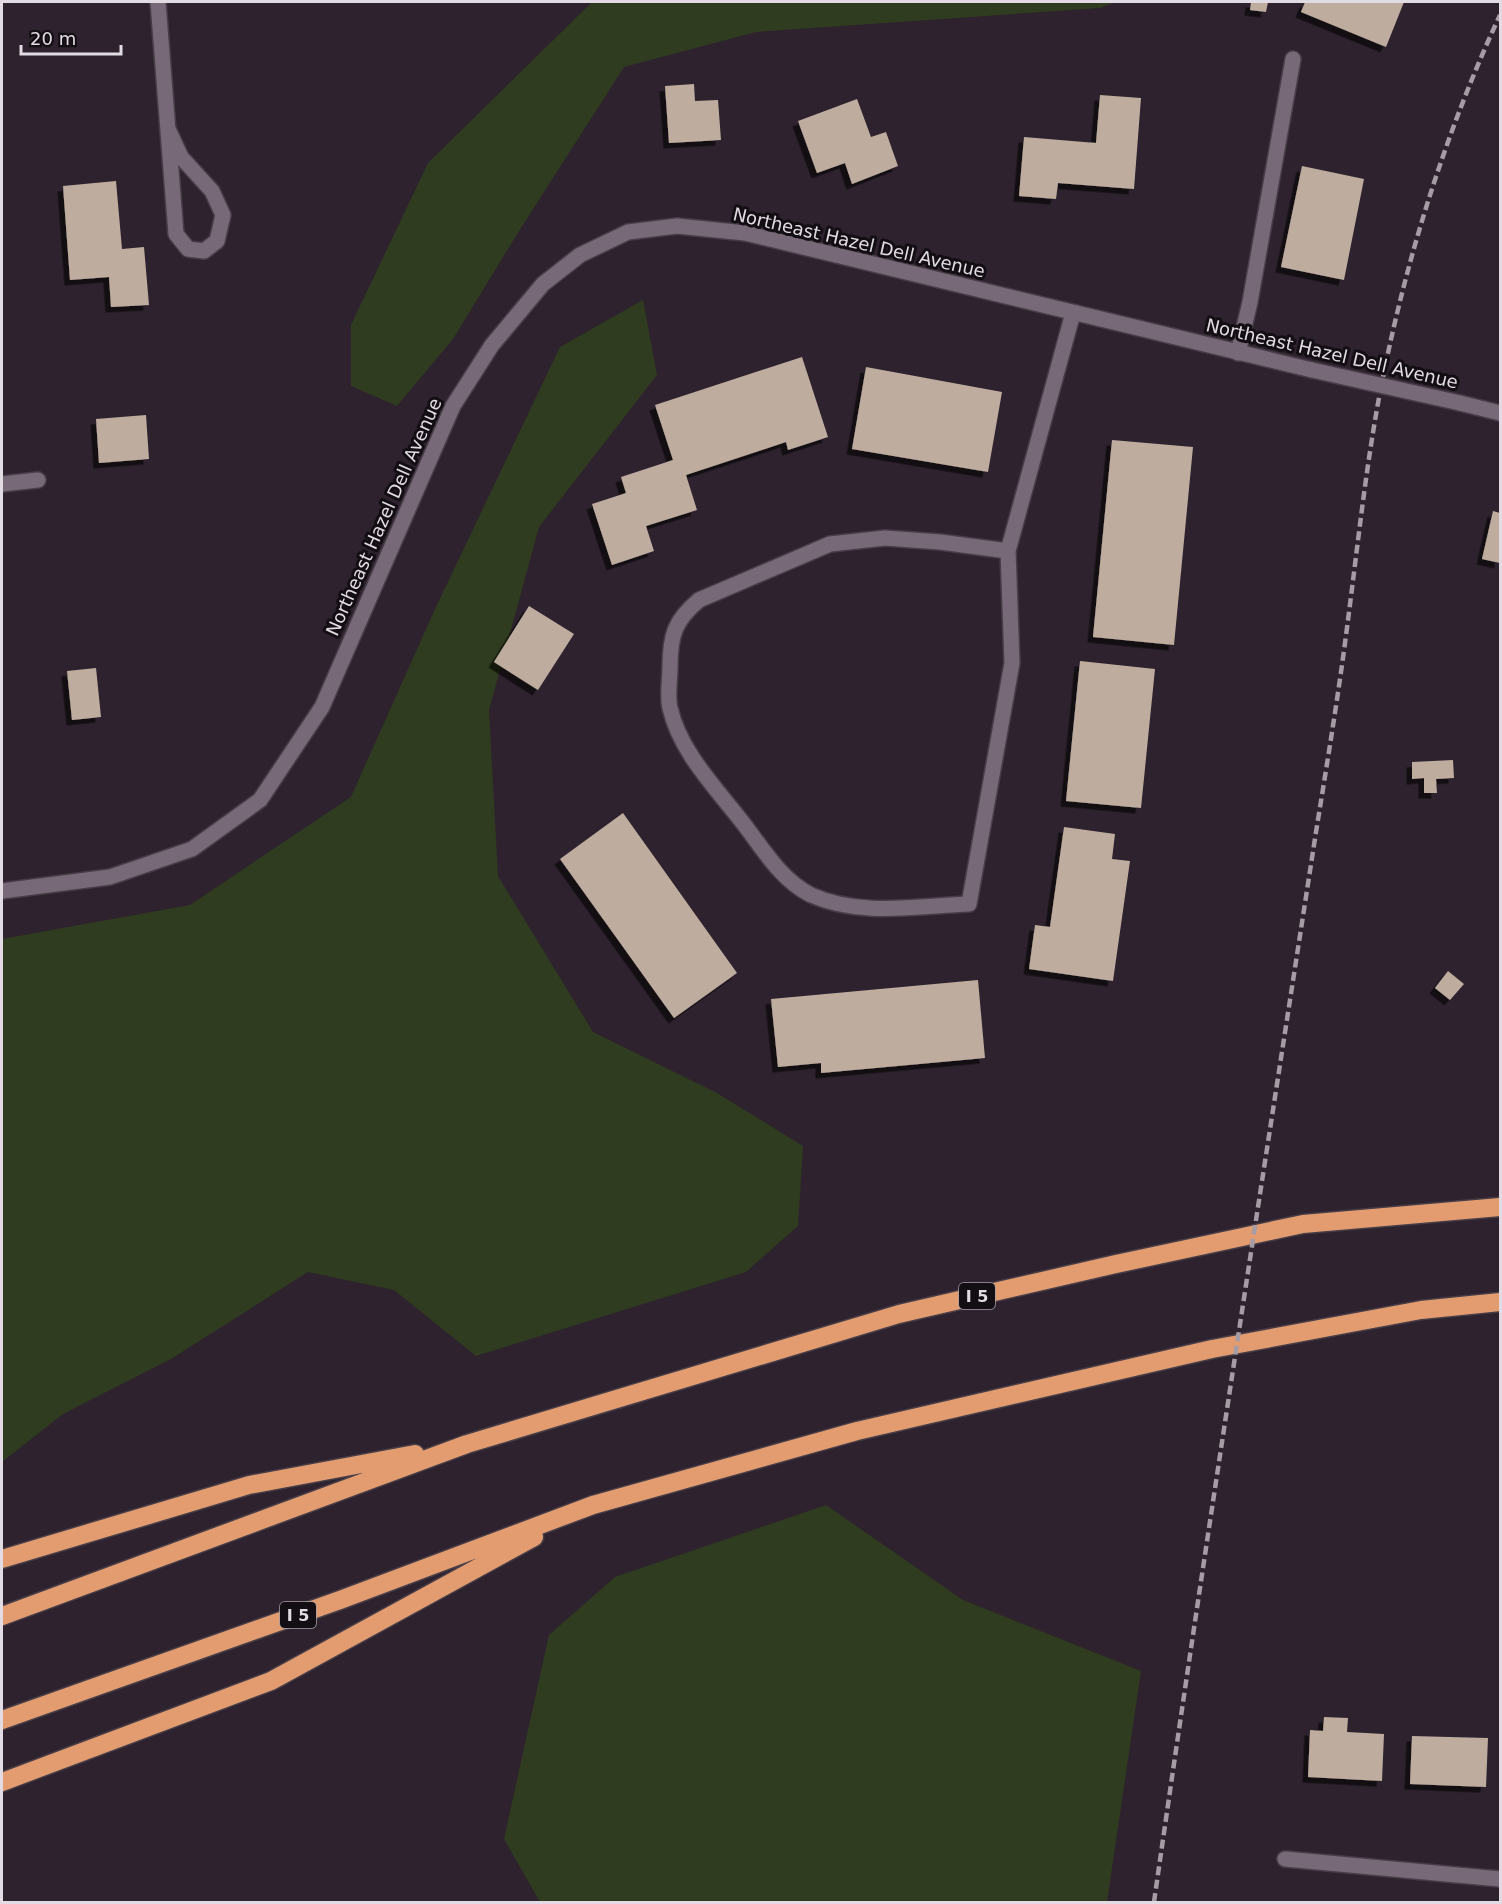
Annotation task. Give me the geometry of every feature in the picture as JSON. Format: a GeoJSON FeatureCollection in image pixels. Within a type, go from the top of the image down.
{"type":"FeatureCollection","features":[{"type":"Feature","properties":{"kind":"highway","name":"I 5"},"geometry":{"type":"LineString","coordinates":[[2,1616],[467,1444],[899,1314],[1303,1224],[1500,1207]]}},
{"type":"Feature","properties":{"kind":"highway","name":"I 5"},"geometry":{"type":"LineString","coordinates":[[2,1720],[340,1600],[593,1505],[857,1431],[1212,1349],[1421,1310],[1500,1302]]}},
{"type":"Feature","properties":{"kind":"highway"},"geometry":{"type":"LineString","coordinates":[[2,1559],[249,1485],[467,1444]]}},
{"type":"Feature","properties":{"kind":"highway"},"geometry":{"type":"LineString","coordinates":[[2,1782],[271,1681],[593,1505]]}},
{"type":"Feature","properties":{"kind":"street"},"geometry":{"type":"LineString","coordinates":[[158,2],[176,234],[188,249],[204,251],[216,241],[223,215],[212,191],[182,157],[168,129]]}},
{"type":"Feature","properties":{"kind":"street"},"geometry":{"type":"LineString","coordinates":[[1238,353],[1250,302],[1293,59]]}},
{"type":"Feature","properties":{"kind":"street","name":"Northeast Hazel Dell Avenue"},"geometry":{"type":"LineString","coordinates":[[2,891],[111,877],[162,860],[192,849],[260,800],[322,707],[453,406],[492,345],[543,284],[580,255],[628,232],[677,226],[744,233],[1073,314],[1500,412]]}},
{"type":"Feature","properties":{"kind":"street"},"geometry":{"type":"LineString","coordinates":[[1008,551],[940,542],[885,538],[830,544],[699,600],[686,611],[675,627],[670,644],[669,707],[684,746],[784,876],[810,894],[841,905],[873,908],[969,904],[1012,663],[1008,551],[1073,314]]}},
{"type":"Feature","properties":{"kind":"street"},"geometry":{"type":"LineString","coordinates":[[2,484],[38,480]]}},
{"type":"Feature","properties":{"kind":"street"},"geometry":{"type":"LineString","coordinates":[[1285,1859],[1500,1879]]}},
{"type":"Feature","properties":{"kind":"green space"},"geometry":{"type":"Polygon","coordinates":[[[592,2],[1116,2],[1100,8],[756,32],[624,67],[453,339],[397,406],[351,386],[351,325],[428,163],[592,2]]]}},
{"type":"Feature","properties":{"kind":"green space"},"geometry":{"type":"Polygon","coordinates":[[[643,300],[657,375],[539,527],[489,710],[498,876],[593,1032],[717,1093],[803,1146],[798,1226],[746,1272],[476,1356],[394,1290],[308,1272],[171,1359],[63,1414],[2,1462],[2,939],[190,905],[351,797],[435,609],[560,347],[643,300]]]}},
{"type":"Feature","properties":{"kind":"green space"},"geometry":{"type":"Polygon","coordinates":[[[826,1505],[963,1600],[1141,1671],[1107,1902],[540,1902],[504,1839],[549,1635],[615,1577],[826,1505]]]}},
{"type":"Feature","properties":{"kind":"building"},"geometry":{"type":"Polygon","coordinates":[[[1251,2],[1268,2],[1266,12],[1250,10],[1251,2]]]}},
{"type":"Feature","properties":{"kind":"building"},"geometry":{"type":"Polygon","coordinates":[[[1305,2],[1404,2],[1386,47],[1301,12],[1305,2]]]}},
{"type":"Feature","properties":{"kind":"building"},"geometry":{"type":"Polygon","coordinates":[[[694,84],[695,101],[718,100],[721,140],[669,143],[665,86],[694,84]]]}},
{"type":"Feature","properties":{"kind":"building"},"geometry":{"type":"Polygon","coordinates":[[[1100,95],[1141,98],[1134,189],[1058,183],[1056,199],[1019,196],[1024,137],[1096,143],[1100,95]]]}},
{"type":"Feature","properties":{"kind":"building"},"geometry":{"type":"Polygon","coordinates":[[[857,99],[871,137],[886,132],[898,166],[852,184],[845,163],[817,173],[798,121],[857,99]]]}},
{"type":"Feature","properties":{"kind":"building"},"geometry":{"type":"Polygon","coordinates":[[[1302,166],[1364,179],[1344,280],[1281,267],[1302,166]]]}},
{"type":"Feature","properties":{"kind":"building"},"geometry":{"type":"Polygon","coordinates":[[[116,181],[122,249],[144,247],[149,305],[111,307],[109,277],[70,280],[63,186],[116,181]]]}},
{"type":"Feature","properties":{"kind":"building"},"geometry":{"type":"Polygon","coordinates":[[[802,357],[828,437],[788,450],[786,442],[686,475],[697,510],[646,526],[654,551],[612,565],[592,504],[626,493],[621,477],[673,460],[655,405],[802,357]]]}},
{"type":"Feature","properties":{"kind":"building"},"geometry":{"type":"Polygon","coordinates":[[[866,367],[1002,392],[988,472],[852,449],[866,367]]]}},
{"type":"Feature","properties":{"kind":"building"},"geometry":{"type":"Polygon","coordinates":[[[146,415],[149,459],[99,463],[96,419],[146,415]]]}},
{"type":"Feature","properties":{"kind":"building"},"geometry":{"type":"Polygon","coordinates":[[[1112,440],[1193,447],[1174,645],[1093,637],[1112,440]]]}},
{"type":"Feature","properties":{"kind":"building"},"geometry":{"type":"Polygon","coordinates":[[[1493,511],[1500,513],[1500,563],[1482,559],[1493,511]]]}},
{"type":"Feature","properties":{"kind":"building"},"geometry":{"type":"Polygon","coordinates":[[[529,606],[574,634],[538,690],[494,662],[529,606]]]}},
{"type":"Feature","properties":{"kind":"building"},"geometry":{"type":"Polygon","coordinates":[[[1080,661],[1155,669],[1141,808],[1066,801],[1080,661]]]}},
{"type":"Feature","properties":{"kind":"building"},"geometry":{"type":"Polygon","coordinates":[[[96,668],[101,717],[72,720],[67,671],[96,668]]]}},
{"type":"Feature","properties":{"kind":"building"},"geometry":{"type":"Polygon","coordinates":[[[1453,760],[1454,778],[1436,779],[1437,793],[1424,793],[1424,778],[1412,779],[1412,762],[1453,760]]]}},
{"type":"Feature","properties":{"kind":"building"},"geometry":{"type":"Polygon","coordinates":[[[623,813],[737,973],[674,1018],[560,859],[623,813]]]}},
{"type":"Feature","properties":{"kind":"building"},"geometry":{"type":"Polygon","coordinates":[[[1064,827],[1115,834],[1112,859],[1130,861],[1113,981],[1029,969],[1035,925],[1050,927],[1064,827]]]}},
{"type":"Feature","properties":{"kind":"building"},"geometry":{"type":"Polygon","coordinates":[[[1448,971],[1464,984],[1450,1000],[1435,988],[1448,971]]]}},
{"type":"Feature","properties":{"kind":"building"},"geometry":{"type":"Polygon","coordinates":[[[978,980],[985,1058],[821,1073],[821,1063],[778,1067],[771,999],[978,980]]]}},
{"type":"Feature","properties":{"kind":"building"},"geometry":{"type":"Polygon","coordinates":[[[1324,1717],[1348,1718],[1347,1732],[1384,1734],[1382,1781],[1308,1777],[1310,1730],[1323,1731],[1324,1717]]]}},
{"type":"Feature","properties":{"kind":"building"},"geometry":{"type":"Polygon","coordinates":[[[1412,1736],[1488,1738],[1486,1787],[1410,1784],[1412,1736]]]}},
{"type":"Feature","properties":{"kind":"railway"},"geometry":{"type":"LineString","coordinates":[[1154,1902],[1193,1634],[1338,694],[1382,382],[1403,288],[1430,195],[1462,104],[1500,15]]}}]}
